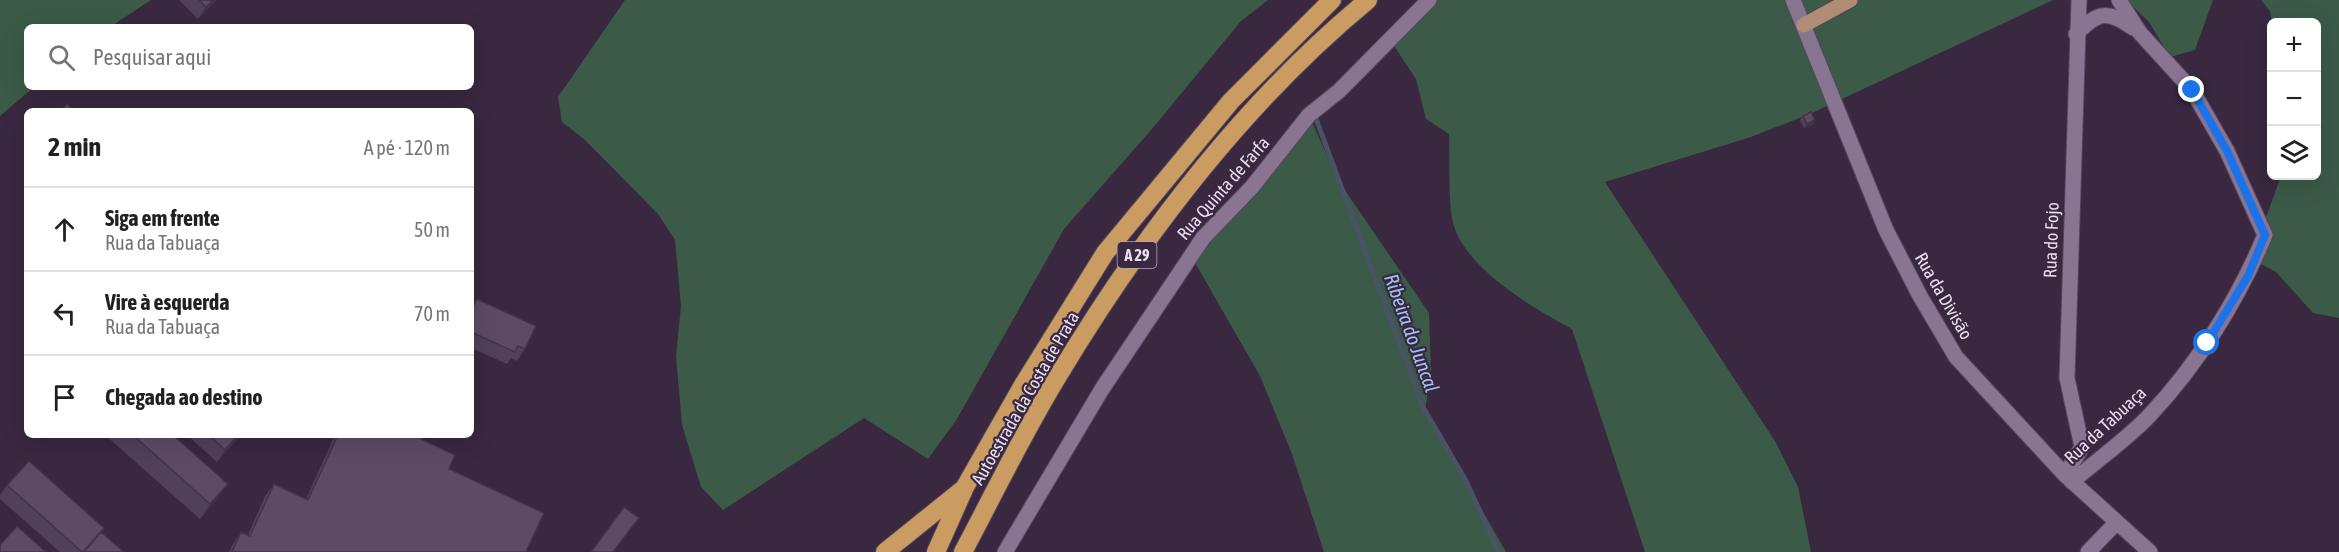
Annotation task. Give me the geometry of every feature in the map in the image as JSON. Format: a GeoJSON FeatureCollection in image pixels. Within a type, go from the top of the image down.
{"type":"FeatureCollection","features":[{"type":"Feature","properties":{"kind":"highway","name":"Autoestrada da Costa de Prata"},"geometry":{"type":"LineString","coordinates":[[936,552],[965,487],[1023,385],[1105,253],[1231,101],[1332,0]]}},
{"type":"Feature","properties":{"kind":"highway","name":"Autoestrada da Costa de Prata"},"geometry":{"type":"LineString","coordinates":[[963,552],[1057,378],[1126,270],[1193,181],[1261,102],[1368,0]]}},
{"type":"Feature","properties":{"kind":"highway"},"geometry":{"type":"LineString","coordinates":[[885,552],[965,487]]}},
{"type":"Feature","properties":{"kind":"main road"},"geometry":{"type":"LineString","coordinates":[[1804,25],[1850,0]]}},
{"type":"Feature","properties":{"kind":"street","name":"Rua Quinta de Farfa"},"geometry":{"type":"LineString","coordinates":[[1005,552],[1102,389],[1203,238],[1252,187],[1309,115],[1339,91],[1429,0]]}},
{"type":"Feature","properties":{"kind":"street","name":"Rua da Divisão"},"geometry":{"type":"LineString","coordinates":[[1793,0],[1886,230],[1920,296],[1956,357],[2068,478],[2150,552]]}},
{"type":"Feature","properties":{"kind":"street","name":"Rua do Fojo"},"geometry":{"type":"LineString","coordinates":[[2068,478],[2082,447],[2067,378],[2076,34],[2079,0]]}},
{"type":"Feature","properties":{"kind":"street","name":"Rua da Tabuaça"},"geometry":{"type":"LineString","coordinates":[[2068,478],[2148,416],[2207,343],[2248,276],[2265,235],[2227,151],[2192,90],[2140,33],[2119,0]]}},
{"type":"Feature","properties":{"kind":"street","name":"Rua da Tabuaça"},"geometry":{"type":"LineString","coordinates":[[2076,34],[2089,21],[2102,14],[2117,16],[2140,33]]}},
{"type":"Feature","properties":{"kind":"street"},"geometry":{"type":"LineString","coordinates":[[2088,552],[2117,522]]}},
{"type":"Feature","properties":{"kind":"green space"},"geometry":{"type":"Polygon","coordinates":[[[0,0],[151,0],[115,24],[24,24],[24,90],[30,90],[0,116],[0,0]]]}},
{"type":"Feature","properties":{"kind":"green space"},"geometry":{"type":"Polygon","coordinates":[[[625,0],[1268,0],[1241,21],[1152,129],[1064,229],[957,419],[928,459],[864,418],[723,510],[701,487],[682,425],[676,356],[681,306],[675,240],[658,214],[585,140],[562,122],[558,97],[625,0]]]}},
{"type":"Feature","properties":{"kind":"green space"},"geometry":{"type":"Polygon","coordinates":[[[1435,0],[2053,0],[1812,113],[1751,137],[1605,182],[1775,441],[1798,487],[1811,552],[1645,552],[1572,329],[1538,310],[1500,284],[1469,253],[1458,236],[1451,209],[1449,134],[1426,119],[1416,79],[1392,43],[1412,28],[1435,0]]]}},
{"type":"Feature","properties":{"kind":"green space"},"geometry":{"type":"Polygon","coordinates":[[[2126,0],[2213,0],[2195,50],[2170,57],[2149,22],[2126,0]]]}},
{"type":"Feature","properties":{"kind":"green space"},"geometry":{"type":"Polygon","coordinates":[[[2261,0],[2339,0],[2339,318],[2313,313],[2276,272],[2261,264],[2261,231],[2280,180],[2321,180],[2321,18],[2271,18],[2270,11],[2261,0]]]}},
{"type":"Feature","properties":{"kind":"green space"},"geometry":{"type":"Polygon","coordinates":[[[1312,122],[1338,180],[1429,313],[1431,374],[1425,410],[1506,552],[1324,552],[1292,454],[1260,376],[1194,261],[1312,122]]]}},
{"type":"Feature","properties":{"kind":"building"},"geometry":{"type":"Polygon","coordinates":[[[199,0],[213,0],[206,7],[199,0]]]}},
{"type":"Feature","properties":{"kind":"building"},"geometry":{"type":"Polygon","coordinates":[[[1811,112],[1815,120],[1807,124],[1803,116],[1811,112]]]}},
{"type":"Feature","properties":{"kind":"building"},"geometry":{"type":"Polygon","coordinates":[[[477,299],[536,326],[525,349],[518,346],[515,352],[474,333],[474,306],[477,299]]]}},
{"type":"Feature","properties":{"kind":"building"},"geometry":{"type":"Polygon","coordinates":[[[136,438],[176,438],[228,484],[210,504],[136,438]]]}},
{"type":"Feature","properties":{"kind":"building"},"geometry":{"type":"Polygon","coordinates":[[[212,438],[235,438],[225,450],[212,438]]]}},
{"type":"Feature","properties":{"kind":"building"},"geometry":{"type":"Polygon","coordinates":[[[337,438],[422,438],[455,455],[449,469],[544,513],[526,552],[232,552],[241,532],[250,536],[274,484],[308,500],[337,438]]]}},
{"type":"Feature","properties":{"kind":"building"},"geometry":{"type":"Polygon","coordinates":[[[29,461],[104,528],[83,552],[7,485],[29,461]]]}},
{"type":"Feature","properties":{"kind":"building"},"geometry":{"type":"Polygon","coordinates":[[[624,507],[639,518],[613,552],[591,552],[624,507]]]}},
{"type":"Feature","properties":{"kind":"building"},"geometry":{"type":"Polygon","coordinates":[[[17,526],[46,552],[0,552],[0,545],[17,526]]]}},
{"type":"Feature","properties":{"kind":"building"},"geometry":{"type":"Polygon","coordinates":[[[101,532],[124,552],[84,552],[101,532]]]}},
{"type":"Feature","properties":{"kind":"waterway","name":"Ribeira do Juncal"},"geometry":{"type":"LineString","coordinates":[[1315,116],[1423,407],[1465,479],[1499,552]]}},
{"type":"Feature","properties":{"kind":"route"},"geometry":{"type":"LineString","coordinates":[[2192,90],[2227,151],[2265,235],[2248,276],[2207,343]]}}]}
